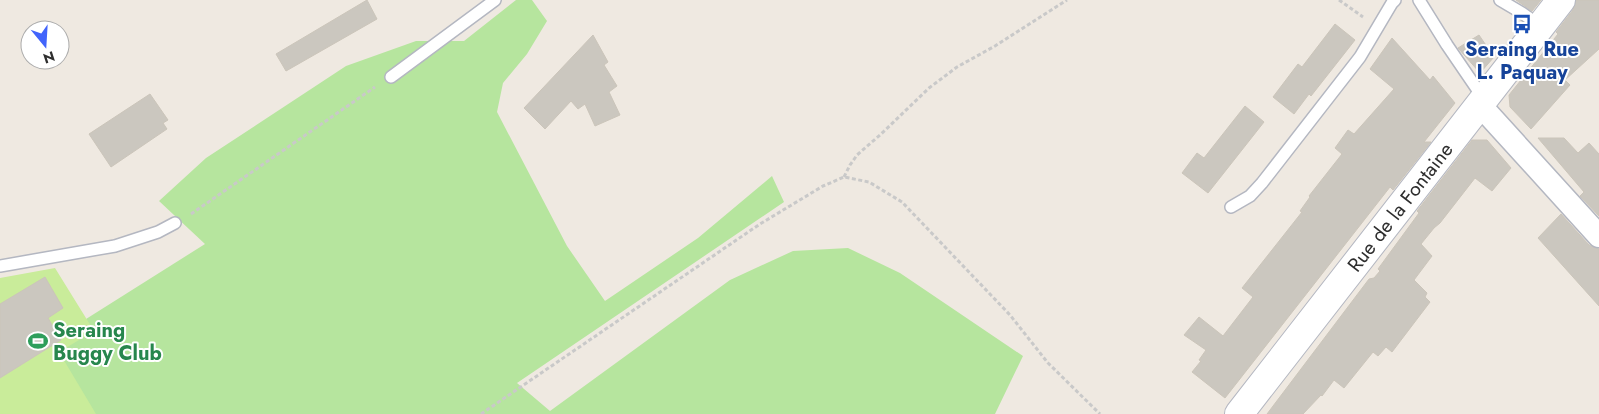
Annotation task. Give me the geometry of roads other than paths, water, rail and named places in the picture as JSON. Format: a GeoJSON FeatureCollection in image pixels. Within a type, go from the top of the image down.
{"type":"FeatureCollection","features":[{"type":"Feature","properties":{"kind":"street","name":"Rue de la Fontaine"},"geometry":{"type":"LineString","coordinates":[[1239,414],[1561,0]]}},
{"type":"Feature","properties":{"kind":"street"},"geometry":{"type":"LineString","coordinates":[[1483,100],[1599,236]]}},
{"type":"Feature","properties":{"kind":"lane"},"geometry":{"type":"LineString","coordinates":[[391,76],[495,0]]}},
{"type":"Feature","properties":{"kind":"lane"},"geometry":{"type":"LineString","coordinates":[[1230,207],[1250,196],[1262,182],[1360,57],[1392,3],[1396,0]]}},
{"type":"Feature","properties":{"kind":"lane"},"geometry":{"type":"LineString","coordinates":[[1419,0],[1483,100]]}},
{"type":"Feature","properties":{"kind":"lane"},"geometry":{"type":"LineString","coordinates":[[1500,0],[1522,12],[1540,26]]}},
{"type":"Feature","properties":{"kind":"lane"},"geometry":{"type":"LineString","coordinates":[[0,266],[115,246],[158,232],[176,223]]}},
{"type":"Feature","properties":{"kind":"place","name":"Seraing Rue L. Paquay"},"geometry":{"type":"Point","coordinates":[1522,24]}},
{"type":"Feature","properties":{"kind":"place","name":"Seraing Buggy Club"},"geometry":{"type":"Point","coordinates":[38,341]}}]}
